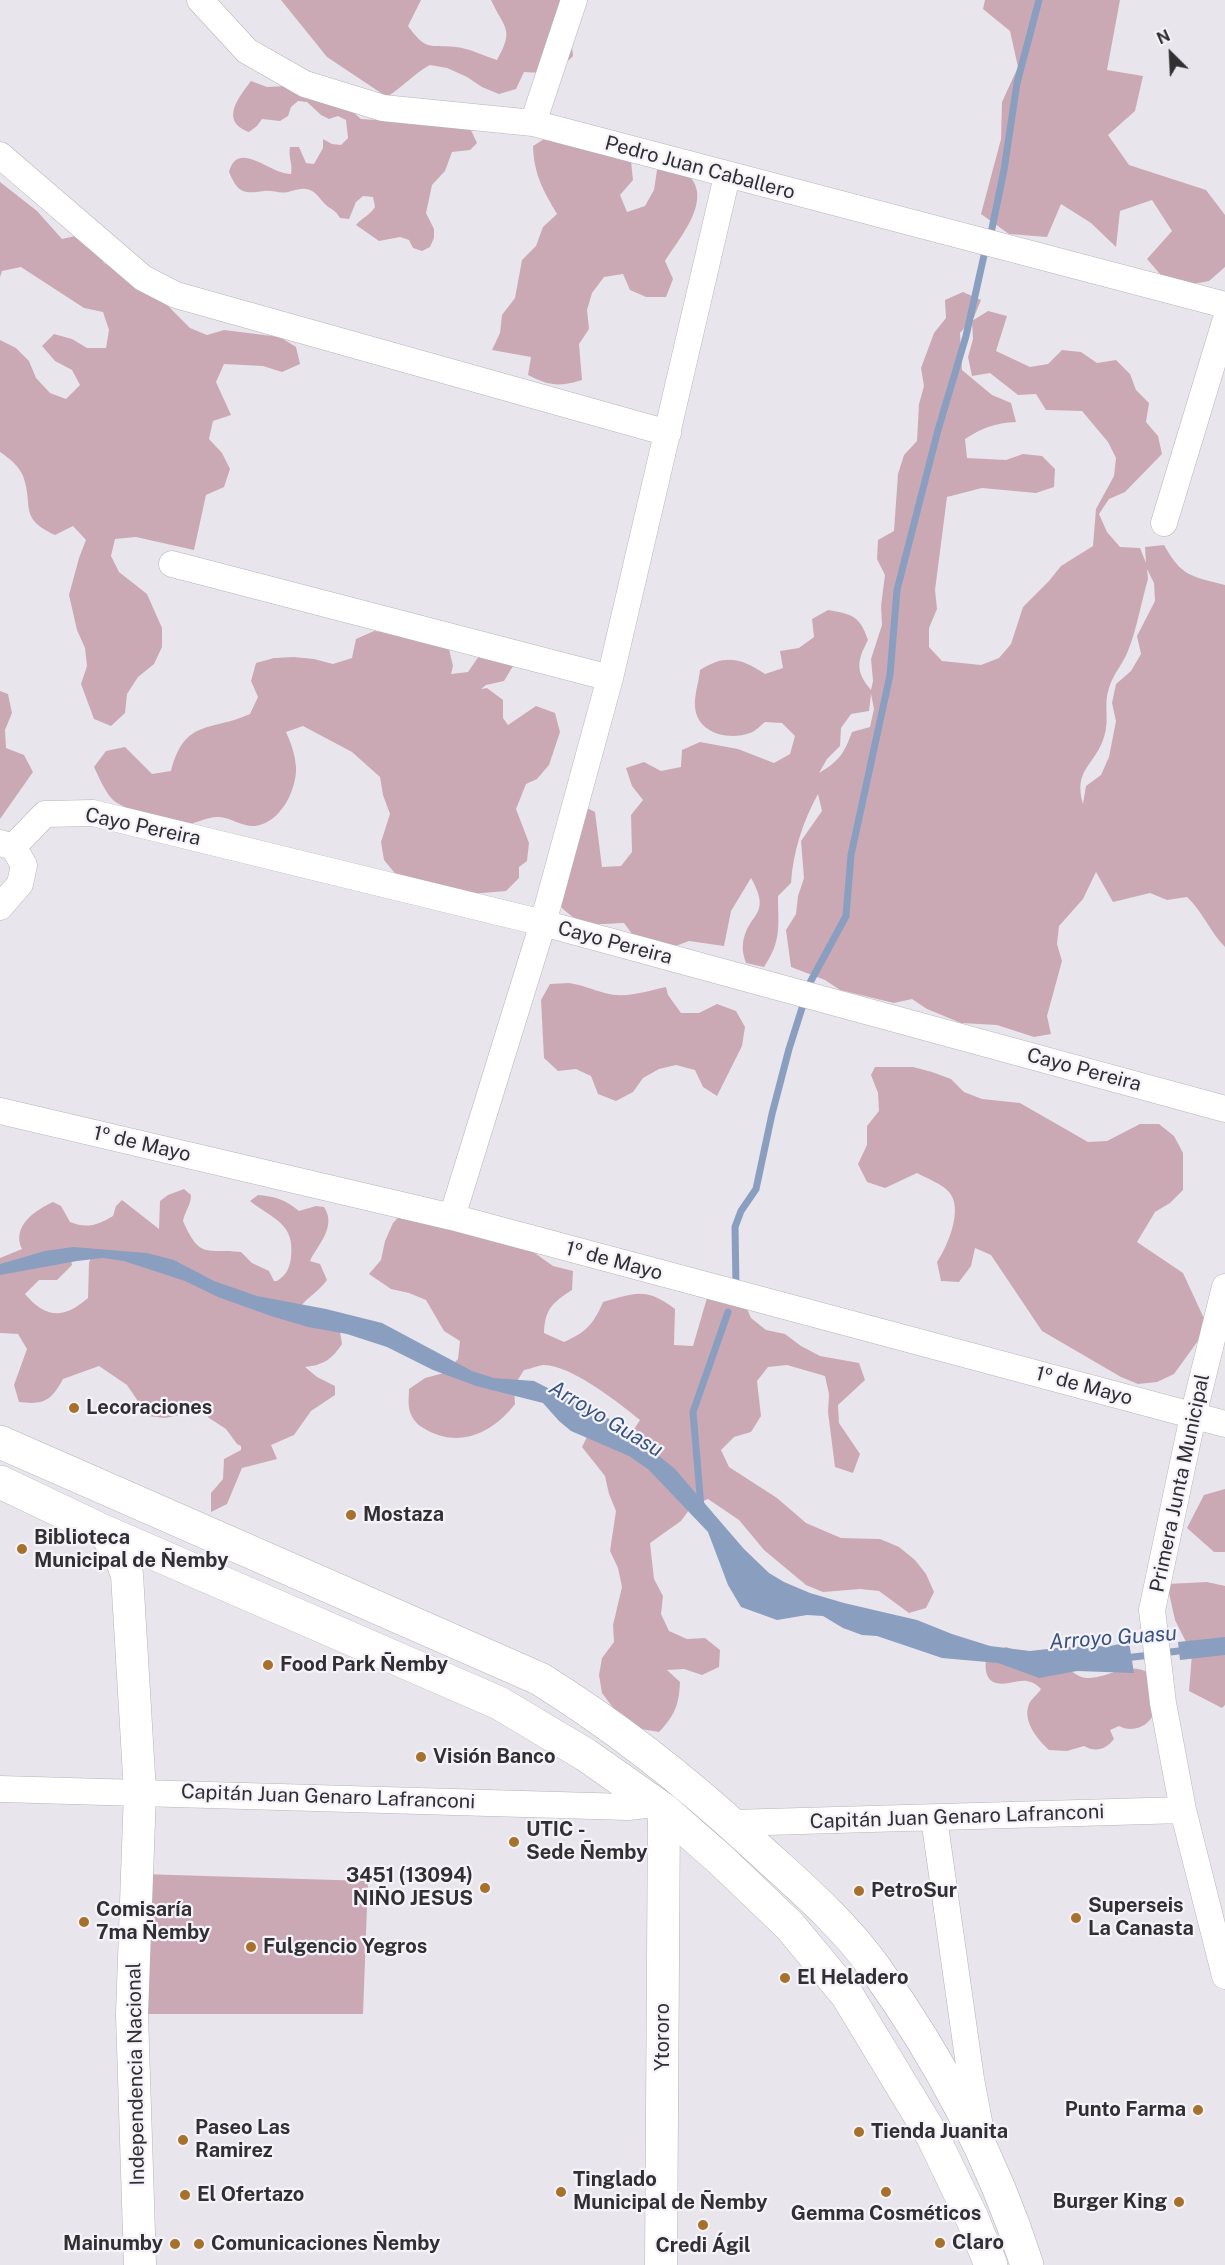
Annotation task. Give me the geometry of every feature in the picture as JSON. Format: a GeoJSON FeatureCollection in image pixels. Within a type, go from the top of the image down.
{"type":"FeatureCollection","features":[{"type":"Feature","properties":{"kind":"highway"},"geometry":{"type":"LineString","coordinates":[[0,1442],[540,1679],[590,1710],[652,1756],[732,1823],[803,1888],[874,1967],[942,2074],[986,2156],[1013,2222],[1027,2265]]}},
{"type":"Feature","properties":{"kind":"highway"},"geometry":{"type":"LineString","coordinates":[[0,1482],[103,1531],[499,1703],[586,1755],[660,1807],[721,1860],[790,1926],[847,1995],[933,2137],[972,2217],[991,2265]]}},
{"type":"Feature","properties":{"kind":"street","name":"Pedro Juan Caballero"},"geometry":{"type":"LineString","coordinates":[[200,0],[247,51],[305,84],[383,108],[533,123],[727,176],[1225,305]]}},
{"type":"Feature","properties":{"kind":"street"},"geometry":{"type":"LineString","coordinates":[[533,123],[574,0]]}},
{"type":"Feature","properties":{"kind":"street"},"geometry":{"type":"LineString","coordinates":[[0,155],[143,278],[176,295],[668,433]]}},
{"type":"Feature","properties":{"kind":"street"},"geometry":{"type":"LineString","coordinates":[[452,1217],[543,923],[610,678],[727,176]]}},
{"type":"Feature","properties":{"kind":"street"},"geometry":{"type":"LineString","coordinates":[[1164,523],[1225,322]]}},
{"type":"Feature","properties":{"kind":"street"},"geometry":{"type":"LineString","coordinates":[[171,564],[610,678]]}},
{"type":"Feature","properties":{"kind":"street","name":"Cayo Pereira"},"geometry":{"type":"LineString","coordinates":[[6,845],[45,814],[93,813],[543,923],[1225,1109]]}},
{"type":"Feature","properties":{"kind":"street"},"geometry":{"type":"LineString","coordinates":[[0,907],[20,884],[24,865],[6,845]]}},
{"type":"Feature","properties":{"kind":"street","name":"1º de Mayo"},"geometry":{"type":"LineString","coordinates":[[0,1111],[452,1217],[1225,1424]]}},
{"type":"Feature","properties":{"kind":"street","name":"Primera Junta Municipal"},"geometry":{"type":"LineString","coordinates":[[1183,1810],[1163,1703],[1152,1610],[1193,1416],[1225,1287]]}},
{"type":"Feature","properties":{"kind":"street","name":"Independencia Nacional"},"geometry":{"type":"LineString","coordinates":[[103,1531],[119,1553],[127,1575],[140,1792],[132,2014],[140,2265]]}},
{"type":"Feature","properties":{"kind":"street","name":"Capitán Juan Genaro Lafranconi"},"geometry":{"type":"LineString","coordinates":[[0,1789],[660,1807]]}},
{"type":"Feature","properties":{"kind":"street","name":"Ytororo"},"geometry":{"type":"LineString","coordinates":[[660,1807],[661,2265]]}},
{"type":"Feature","properties":{"kind":"street"},"geometry":{"type":"LineString","coordinates":[[1183,1810],[1225,1976]]}},
{"type":"Feature","properties":{"kind":"street","name":"Capitán Juan Genaro Lafranconi"},"geometry":{"type":"LineString","coordinates":[[732,1823],[1183,1810]]}},
{"type":"Feature","properties":{"kind":"street"},"geometry":{"type":"LineString","coordinates":[[933,1818],[971,2079],[986,2156]]}},
{"type":"Feature","properties":{"kind":"shaded area"},"geometry":{"type":"Polygon","coordinates":[[[281,0],[421,0],[408,26],[420,40],[429,45],[466,49],[497,60],[505,41],[506,29],[491,0],[567,0],[573,56],[552,72],[524,72],[516,89],[499,94],[447,68],[430,65],[387,97],[327,57],[281,0]]]}},
{"type":"Feature","properties":{"kind":"shaded area"},"geometry":{"type":"Polygon","coordinates":[[[985,0],[1120,0],[1107,70],[1143,76],[1135,111],[1108,135],[1129,165],[1206,190],[1225,215],[1225,267],[1209,281],[1172,288],[1147,259],[1172,231],[1152,200],[1120,211],[1116,247],[1091,223],[1061,204],[1047,237],[1009,234],[981,214],[1001,139],[1002,102],[1018,67],[1010,31],[983,9],[985,0]]]}},
{"type":"Feature","properties":{"kind":"shaded area"},"geometry":{"type":"Polygon","coordinates":[[[251,81],[267,87],[286,86],[340,101],[361,119],[469,126],[477,143],[470,150],[452,152],[445,171],[432,185],[426,213],[434,229],[434,238],[430,247],[422,251],[413,248],[409,240],[400,237],[379,241],[356,225],[375,207],[373,197],[363,196],[356,202],[349,219],[340,218],[309,190],[246,192],[238,188],[229,172],[233,163],[239,158],[247,158],[282,173],[291,174],[290,147],[299,147],[306,163],[314,164],[323,148],[323,139],[332,144],[341,145],[348,138],[346,120],[338,116],[329,119],[307,102],[298,101],[291,107],[288,116],[280,121],[262,119],[249,132],[240,127],[235,122],[234,108],[251,81]]]}},
{"type":"Feature","properties":{"kind":"shaded area"},"geometry":{"type":"Polygon","coordinates":[[[549,136],[631,161],[633,180],[620,195],[627,212],[645,206],[654,190],[657,170],[675,167],[686,174],[696,188],[697,199],[690,221],[665,261],[673,279],[666,297],[646,297],[630,290],[623,274],[604,277],[592,293],[587,310],[589,329],[579,344],[582,380],[567,384],[549,383],[528,375],[531,357],[492,350],[500,333],[502,315],[515,298],[522,260],[536,246],[543,227],[557,214],[540,182],[534,156],[533,146],[549,136]]]}},
{"type":"Feature","properties":{"kind":"shaded area"},"geometry":{"type":"Polygon","coordinates":[[[0,182],[37,211],[62,239],[80,235],[95,247],[104,263],[151,289],[190,328],[207,335],[224,330],[280,337],[296,347],[300,364],[282,372],[263,366],[224,364],[216,382],[231,415],[213,421],[209,439],[222,453],[230,469],[224,487],[206,495],[194,550],[136,537],[115,539],[111,556],[119,572],[147,594],[162,628],[162,647],[154,664],[138,677],[127,694],[125,713],[111,726],[94,719],[81,684],[87,666],[85,648],[77,630],[69,595],[86,540],[73,526],[55,535],[36,523],[29,510],[26,486],[21,472],[0,452],[0,340],[16,348],[29,361],[36,378],[50,393],[66,399],[80,385],[72,370],[55,361],[42,346],[54,334],[72,339],[87,348],[106,348],[109,330],[103,312],[84,308],[21,267],[2,271],[0,277],[0,182]]]}},
{"type":"Feature","properties":{"kind":"shaded area"},"geometry":{"type":"Polygon","coordinates":[[[963,292],[981,300],[974,317],[960,333],[962,370],[992,395],[1011,403],[1016,422],[989,427],[965,439],[967,458],[1006,460],[1023,454],[1042,456],[1055,469],[1054,487],[1036,493],[982,488],[947,497],[935,590],[937,609],[929,628],[929,647],[942,661],[981,665],[999,658],[1011,644],[1023,607],[1061,566],[1093,546],[1096,509],[1114,476],[1116,458],[1108,442],[1082,411],[1046,410],[1036,394],[1018,395],[990,373],[972,376],[968,357],[973,339],[972,321],[988,311],[1007,316],[996,351],[1030,367],[1048,364],[1062,350],[1081,352],[1097,363],[1116,360],[1130,374],[1136,390],[1149,403],[1146,422],[1158,436],[1162,454],[1125,492],[1109,499],[1099,514],[1107,532],[1120,547],[1140,548],[1146,563],[1145,547],[1164,545],[1170,556],[1188,574],[1225,585],[1225,947],[1187,897],[1167,900],[1150,893],[1113,902],[1096,872],[1083,899],[1059,926],[1057,944],[1062,961],[1047,1016],[1051,1034],[1034,1037],[997,1025],[961,1023],[927,1009],[912,999],[894,1003],[840,990],[825,980],[791,967],[786,930],[796,914],[798,896],[804,878],[801,841],[822,811],[818,794],[800,837],[791,883],[778,896],[776,941],[764,967],[746,963],[743,951],[745,934],[757,914],[760,900],[751,878],[731,911],[724,946],[689,941],[673,947],[635,938],[624,923],[595,924],[581,921],[557,903],[577,803],[595,812],[602,867],[621,866],[632,852],[631,815],[643,800],[632,786],[626,768],[644,762],[661,771],[681,767],[682,750],[700,742],[738,749],[774,763],[790,754],[795,736],[782,723],[765,722],[752,732],[732,736],[707,729],[697,716],[695,707],[700,670],[725,660],[740,661],[765,674],[783,668],[780,651],[799,648],[814,637],[812,619],[828,610],[849,615],[862,626],[868,640],[859,666],[862,677],[871,690],[873,681],[871,659],[882,625],[881,606],[885,575],[877,559],[878,540],[894,531],[898,474],[904,455],[917,441],[919,404],[924,386],[921,368],[934,333],[946,318],[945,300],[963,292]],[[1147,569],[1148,579],[1131,642],[1107,694],[1104,737],[1083,775],[1081,792],[1083,804],[1086,786],[1101,775],[1109,757],[1116,721],[1112,703],[1116,684],[1131,671],[1141,654],[1137,636],[1155,601],[1154,583],[1147,569]],[[871,694],[869,711],[851,714],[841,728],[840,746],[827,759],[819,773],[840,756],[852,732],[870,727],[874,709],[871,694]]]}},
{"type":"Feature","properties":{"kind":"shaded area"},"geometry":{"type":"Polygon","coordinates":[[[374,631],[448,645],[453,666],[451,674],[468,672],[479,656],[500,653],[513,666],[504,681],[486,685],[481,689],[487,688],[503,700],[503,718],[508,725],[536,706],[555,713],[560,732],[549,765],[537,779],[526,784],[516,809],[529,843],[527,861],[519,867],[519,878],[506,891],[470,894],[398,877],[384,860],[381,842],[390,814],[383,795],[380,777],[352,752],[303,726],[286,732],[296,767],[294,785],[280,812],[264,824],[251,826],[220,817],[184,825],[169,823],[117,803],[104,788],[94,767],[106,751],[125,747],[152,774],[171,771],[177,754],[192,734],[250,714],[258,697],[251,681],[256,663],[274,658],[294,657],[333,664],[352,658],[356,639],[374,631]]]}},
{"type":"Feature","properties":{"kind":"shaded area"},"geometry":{"type":"Polygon","coordinates":[[[0,691],[8,694],[12,713],[5,730],[6,748],[24,755],[33,772],[0,819],[0,691]]]}},
{"type":"Feature","properties":{"kind":"shaded area"},"geometry":{"type":"Polygon","coordinates":[[[569,983],[613,995],[636,994],[666,987],[668,995],[681,1013],[699,1013],[717,1004],[736,1011],[745,1027],[742,1046],[717,1096],[703,1087],[695,1070],[676,1065],[659,1069],[643,1078],[633,1092],[616,1101],[598,1094],[591,1076],[576,1069],[558,1071],[544,1058],[541,1000],[550,984],[569,983]]]}},
{"type":"Feature","properties":{"kind":"shaded area"},"geometry":{"type":"Polygon","coordinates":[[[875,1067],[913,1067],[932,1072],[951,1079],[964,1092],[982,1099],[1020,1103],[1088,1142],[1107,1141],[1140,1124],[1159,1124],[1174,1136],[1183,1153],[1183,1190],[1170,1203],[1155,1212],[1137,1242],[1183,1273],[1208,1327],[1174,1374],[1157,1382],[1138,1384],[1121,1377],[1042,1331],[991,1255],[975,1248],[971,1266],[959,1282],[941,1281],[937,1262],[949,1238],[955,1208],[949,1192],[917,1173],[885,1188],[867,1182],[858,1164],[867,1145],[867,1126],[879,1111],[878,1093],[871,1075],[875,1067]]]}},
{"type":"Feature","properties":{"kind":"shaded area"},"geometry":{"type":"Polygon","coordinates":[[[184,1189],[191,1195],[183,1221],[194,1242],[200,1247],[212,1251],[241,1252],[252,1263],[269,1271],[274,1281],[283,1277],[287,1272],[291,1258],[290,1237],[275,1218],[250,1201],[258,1195],[280,1199],[299,1211],[316,1206],[324,1207],[328,1221],[325,1235],[310,1261],[320,1264],[327,1280],[300,1307],[339,1326],[342,1344],[335,1354],[322,1363],[305,1367],[317,1377],[335,1386],[335,1395],[311,1411],[294,1435],[271,1445],[277,1459],[242,1468],[227,1504],[211,1512],[211,1493],[223,1479],[224,1459],[241,1450],[241,1446],[226,1429],[209,1418],[196,1404],[186,1408],[180,1415],[165,1418],[148,1416],[127,1385],[99,1366],[63,1379],[55,1392],[46,1400],[35,1403],[19,1402],[14,1385],[27,1349],[18,1334],[0,1333],[0,1258],[22,1249],[19,1241],[22,1227],[32,1215],[53,1202],[61,1206],[70,1222],[92,1225],[113,1216],[116,1206],[122,1200],[159,1229],[160,1201],[184,1189]],[[94,1250],[70,1253],[72,1265],[57,1280],[39,1280],[25,1294],[48,1312],[63,1313],[71,1310],[88,1298],[89,1263],[94,1250]]]}},
{"type":"Feature","properties":{"kind":"shaded area"},"geometry":{"type":"Polygon","coordinates":[[[406,1209],[522,1244],[553,1266],[573,1271],[572,1290],[551,1307],[545,1325],[544,1333],[564,1342],[588,1327],[603,1302],[640,1294],[656,1297],[675,1309],[674,1345],[693,1346],[709,1291],[743,1300],[751,1318],[766,1330],[785,1334],[820,1356],[859,1363],[865,1380],[838,1405],[839,1423],[860,1454],[853,1473],[835,1467],[828,1412],[829,1394],[825,1376],[787,1365],[768,1367],[757,1381],[761,1416],[751,1432],[734,1437],[721,1450],[729,1467],[777,1498],[806,1523],[841,1538],[880,1539],[899,1547],[915,1560],[926,1574],[934,1592],[926,1608],[909,1613],[879,1591],[860,1589],[823,1592],[806,1585],[764,1550],[739,1520],[708,1499],[692,1506],[681,1521],[650,1543],[654,1579],[663,1596],[661,1614],[669,1631],[687,1639],[705,1638],[720,1650],[719,1667],[702,1675],[684,1669],[667,1670],[680,1682],[679,1690],[675,1709],[659,1732],[641,1729],[623,1721],[602,1693],[599,1675],[602,1658],[614,1642],[613,1625],[622,1587],[618,1568],[610,1551],[616,1511],[605,1476],[582,1447],[591,1429],[629,1437],[640,1420],[580,1377],[554,1366],[543,1365],[524,1370],[514,1386],[515,1404],[486,1430],[463,1438],[450,1438],[438,1435],[417,1423],[409,1408],[409,1389],[425,1378],[444,1373],[458,1359],[460,1341],[444,1331],[426,1300],[391,1289],[369,1274],[381,1260],[385,1241],[393,1223],[406,1209]]]}},
{"type":"Feature","properties":{"kind":"shaded area"},"geometry":{"type":"Polygon","coordinates":[[[1225,1489],[1225,1552],[1214,1552],[1187,1528],[1204,1495],[1225,1489]]]}},
{"type":"Feature","properties":{"kind":"shaded area"},"geometry":{"type":"Polygon","coordinates":[[[1207,1582],[1225,1586],[1225,1705],[1222,1708],[1189,1691],[1192,1654],[1175,1620],[1167,1584],[1207,1582]]]}},
{"type":"Feature","properties":{"kind":"shaded area"},"geometry":{"type":"Polygon","coordinates":[[[1006,1647],[1058,1664],[1083,1677],[1098,1677],[1134,1668],[1150,1673],[1155,1703],[1154,1713],[1151,1719],[1142,1726],[1130,1729],[1119,1726],[1110,1730],[1114,1739],[1100,1749],[1084,1746],[1067,1751],[1049,1750],[1036,1736],[1029,1723],[1027,1710],[1031,1700],[1041,1689],[1029,1681],[996,1683],[987,1675],[988,1654],[1006,1647]]]}},
{"type":"Feature","properties":{"kind":"shaded area","name":"Fulgencio Yegros"},"geometry":{"type":"Polygon","coordinates":[[[141,1874],[368,1881],[363,2014],[132,2014],[141,1874]]]}},
{"type":"Feature","properties":{"kind":"water"},"geometry":{"type":"Polygon","coordinates":[[[73,1247],[147,1253],[174,1260],[214,1281],[257,1296],[326,1309],[382,1323],[472,1371],[494,1378],[534,1381],[621,1425],[675,1469],[744,1549],[769,1573],[784,1582],[844,1603],[917,1620],[990,1646],[1030,1651],[1065,1647],[1110,1646],[1129,1642],[1134,1673],[1077,1671],[1039,1678],[998,1663],[942,1658],[877,1636],[862,1635],[843,1628],[823,1616],[807,1615],[777,1620],[741,1607],[728,1585],[708,1532],[649,1470],[629,1456],[571,1431],[543,1403],[476,1386],[433,1370],[387,1347],[347,1334],[308,1327],[271,1316],[218,1297],[185,1281],[124,1261],[103,1258],[0,1275],[0,1264],[45,1251],[73,1247]]]}},
{"type":"Feature","properties":{"kind":"water"},"geometry":{"type":"Polygon","coordinates":[[[1225,1637],[1225,1655],[1180,1660],[1178,1642],[1225,1637]]]}},
{"type":"Feature","properties":{"kind":"waterway"},"geometry":{"type":"LineString","coordinates":[[990,238],[1004,170],[1017,83],[1039,0]]}},
{"type":"Feature","properties":{"kind":"waterway"},"geometry":{"type":"LineString","coordinates":[[806,990],[846,916],[851,855],[890,675],[897,590],[938,430],[966,336],[985,251]]}},
{"type":"Feature","properties":{"kind":"waterway"},"geometry":{"type":"LineString","coordinates":[[736,1286],[735,1227],[741,1211],[756,1189],[772,1114],[802,1008]]}},
{"type":"Feature","properties":{"kind":"waterway"},"geometry":{"type":"LineString","coordinates":[[701,1507],[693,1412],[728,1312]]}},
{"type":"Feature","properties":{"kind":"waterway","name":"Arroyo Guasu"},"geometry":{"type":"LineString","coordinates":[[1162,1653],[1187,1650]]}},
{"type":"Feature","properties":{"kind":"waterway","name":"Arroyo Guasu"},"geometry":{"type":"LineString","coordinates":[[1124,1658],[1151,1655]]}},
{"type":"Feature","properties":{"kind":"place","name":"Lecoraciones"},"geometry":{"type":"Point","coordinates":[74,1408]}},
{"type":"Feature","properties":{"kind":"place","name":"Mostaza"},"geometry":{"type":"Point","coordinates":[351,1515]}},
{"type":"Feature","properties":{"kind":"place","name":"Biblioteca Municipal de Ñemby"},"geometry":{"type":"Point","coordinates":[22,1549]}},
{"type":"Feature","properties":{"kind":"place","name":"Food Park Ñemby"},"geometry":{"type":"Point","coordinates":[268,1665]}},
{"type":"Feature","properties":{"kind":"place","name":"Visión Banco"},"geometry":{"type":"Point","coordinates":[421,1757]}},
{"type":"Feature","properties":{"kind":"place","name":"UTIC - Sede Ñemby"},"geometry":{"type":"Point","coordinates":[514,1842]}},
{"type":"Feature","properties":{"kind":"place","name":"3451 (13094) NIÑO JESUS"},"geometry":{"type":"Point","coordinates":[485,1888]}},
{"type":"Feature","properties":{"kind":"place","name":"PetroSur"},"geometry":{"type":"Point","coordinates":[859,1891]}},
{"type":"Feature","properties":{"kind":"place","name":"Superseis La Canasta"},"geometry":{"type":"Point","coordinates":[1076,1918]}},
{"type":"Feature","properties":{"kind":"place","name":"Comisaría 7ma Ñemby"},"geometry":{"type":"Point","coordinates":[84,1922]}},
{"type":"Feature","properties":{"kind":"place","name":"Fulgencio Yegros"},"geometry":{"type":"Point","coordinates":[251,1947]}},
{"type":"Feature","properties":{"kind":"place","name":"El Heladero"},"geometry":{"type":"Point","coordinates":[785,1978]}},
{"type":"Feature","properties":{"kind":"place","name":"Punto Farma"},"geometry":{"type":"Point","coordinates":[1198,2110]}},
{"type":"Feature","properties":{"kind":"place","name":"Tienda Juanita"},"geometry":{"type":"Point","coordinates":[859,2132]}},
{"type":"Feature","properties":{"kind":"place","name":"Paseo Las Ramirez"},"geometry":{"type":"Point","coordinates":[183,2140]}},
{"type":"Feature","properties":{"kind":"place","name":"Tinglado Municipal de Ñemby"},"geometry":{"type":"Point","coordinates":[561,2192]}},
{"type":"Feature","properties":{"kind":"place","name":"Gemma Cosméticos"},"geometry":{"type":"Point","coordinates":[886,2192]}},
{"type":"Feature","properties":{"kind":"place","name":"El Ofertazo"},"geometry":{"type":"Point","coordinates":[185,2195]}},
{"type":"Feature","properties":{"kind":"place","name":"Burger King"},"geometry":{"type":"Point","coordinates":[1179,2202]}},
{"type":"Feature","properties":{"kind":"place","name":"Credi Ágil"},"geometry":{"type":"Point","coordinates":[703,2225]}},
{"type":"Feature","properties":{"kind":"place","name":"Claro"},"geometry":{"type":"Point","coordinates":[940,2243]}},
{"type":"Feature","properties":{"kind":"place","name":"Mainumby"},"geometry":{"type":"Point","coordinates":[175,2244]}},
{"type":"Feature","properties":{"kind":"place","name":"Comunicaciones Ñemby"},"geometry":{"type":"Point","coordinates":[199,2244]}}]}
